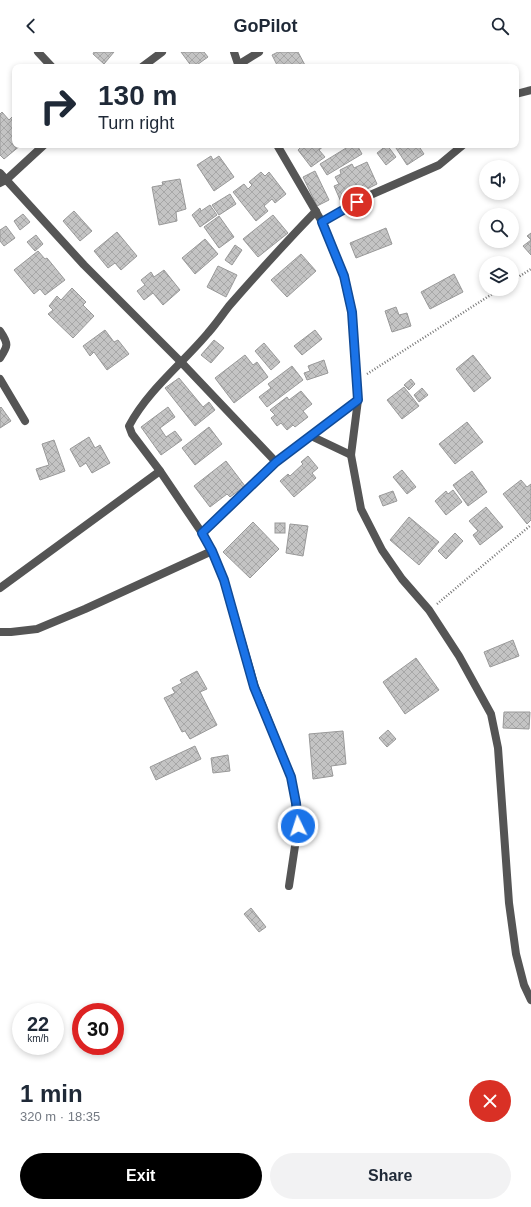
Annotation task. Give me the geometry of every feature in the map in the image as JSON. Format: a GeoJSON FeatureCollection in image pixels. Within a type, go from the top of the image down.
{"type":"FeatureCollection","features":[{"type":"Feature","properties":{"kind":"street"},"geometry":{"type":"LineString","coordinates":[[38,52],[49,64]]}},
{"type":"Feature","properties":{"kind":"street"},"geometry":{"type":"LineString","coordinates":[[146,64],[162,52]]}},
{"type":"Feature","properties":{"kind":"street"},"geometry":{"type":"LineString","coordinates":[[234,52],[237,64]]}},
{"type":"Feature","properties":{"kind":"street"},"geometry":{"type":"LineString","coordinates":[[241,64],[258,52]]}},
{"type":"Feature","properties":{"kind":"street"},"geometry":{"type":"LineString","coordinates":[[519,93],[531,90]]}},
{"type":"Feature","properties":{"kind":"street"},"geometry":{"type":"LineString","coordinates":[[3,182],[41,148]]}},
{"type":"Feature","properties":{"kind":"street"},"geometry":{"type":"LineString","coordinates":[[279,148],[322,222],[344,276],[352,312],[358,400],[352,455],[361,509],[382,550],[402,579],[429,610],[459,656],[491,714],[498,748],[510,910],[516,954],[524,985],[531,1000]]}},
{"type":"Feature","properties":{"kind":"street"},"geometry":{"type":"LineString","coordinates":[[322,222],[368,196],[439,165],[459,148]]}},
{"type":"Feature","properties":{"kind":"street"},"geometry":{"type":"LineString","coordinates":[[0,173],[3,182],[181,362],[276,462]]}},
{"type":"Feature","properties":{"kind":"street"},"geometry":{"type":"LineString","coordinates":[[289,886],[298,826],[296,803],[291,777],[254,687],[224,580],[212,551],[202,533],[160,471],[132,434],[129,426],[136,414],[155,390],[208,333],[250,282],[316,211]]}},
{"type":"Feature","properties":{"kind":"street"},"geometry":{"type":"LineString","coordinates":[[0,331],[6,341],[7,348],[0,358]]}},
{"type":"Feature","properties":{"kind":"street"},"geometry":{"type":"LineString","coordinates":[[0,379],[25,421]]}},
{"type":"Feature","properties":{"kind":"street"},"geometry":{"type":"LineString","coordinates":[[202,533],[276,462],[358,400]]}},
{"type":"Feature","properties":{"kind":"street"},"geometry":{"type":"LineString","coordinates":[[311,436],[352,455]]}},
{"type":"Feature","properties":{"kind":"street"},"geometry":{"type":"LineString","coordinates":[[0,588],[160,471]]}},
{"type":"Feature","properties":{"kind":"street"},"geometry":{"type":"LineString","coordinates":[[0,632],[37,629],[85,610],[212,551]]}},
{"type":"Feature","properties":{"kind":"path"},"geometry":{"type":"LineString","coordinates":[[519,276],[531,268]]}},
{"type":"Feature","properties":{"kind":"path"},"geometry":{"type":"LineString","coordinates":[[356,380],[489,296]]}},
{"type":"Feature","properties":{"kind":"path"},"geometry":{"type":"LineString","coordinates":[[429,610],[531,524]]}},
{"type":"Feature","properties":{"kind":"building"},"geometry":{"type":"Polygon","coordinates":[[[94,52],[114,52],[104,64],[93,54],[94,52]]]}},
{"type":"Feature","properties":{"kind":"building"},"geometry":{"type":"Polygon","coordinates":[[[181,52],[204,52],[208,57],[198,64],[190,64],[181,52]]]}},
{"type":"Feature","properties":{"kind":"building"},"geometry":{"type":"Polygon","coordinates":[[[278,52],[298,52],[304,64],[276,64],[272,55],[278,52]]]}},
{"type":"Feature","properties":{"kind":"building"},"geometry":{"type":"Polygon","coordinates":[[[2,112],[9,120],[12,117],[12,148],[17,148],[4,159],[0,155],[0,114],[2,112]]]}},
{"type":"Feature","properties":{"kind":"building"},"geometry":{"type":"Polygon","coordinates":[[[300,148],[321,148],[319,150],[325,157],[311,167],[298,150],[300,148]]]}},
{"type":"Feature","properties":{"kind":"building"},"geometry":{"type":"Polygon","coordinates":[[[346,148],[359,148],[362,154],[327,175],[320,164],[346,148]]]}},
{"type":"Feature","properties":{"kind":"building"},"geometry":{"type":"Polygon","coordinates":[[[383,148],[389,148],[396,157],[386,165],[377,153],[383,148]]]}},
{"type":"Feature","properties":{"kind":"building"},"geometry":{"type":"Polygon","coordinates":[[[396,148],[420,148],[424,154],[407,165],[396,148]]]}},
{"type":"Feature","properties":{"kind":"building"},"geometry":{"type":"Polygon","coordinates":[[[211,156],[213,160],[219,156],[234,177],[214,191],[197,165],[211,156]]]}},
{"type":"Feature","properties":{"kind":"building"},"geometry":{"type":"Polygon","coordinates":[[[367,162],[377,184],[341,202],[334,186],[339,184],[335,177],[341,174],[340,170],[352,164],[354,168],[367,162]]]}},
{"type":"Feature","properties":{"kind":"building"},"geometry":{"type":"Polygon","coordinates":[[[315,171],[329,200],[317,206],[303,177],[315,171]]]}},
{"type":"Feature","properties":{"kind":"building"},"geometry":{"type":"Polygon","coordinates":[[[261,172],[265,176],[269,172],[286,194],[275,203],[272,199],[264,206],[268,211],[256,221],[233,192],[244,184],[248,189],[252,185],[249,182],[261,172]]]}},
{"type":"Feature","properties":{"kind":"building"},"geometry":{"type":"Polygon","coordinates":[[[180,179],[186,209],[176,212],[177,221],[159,225],[152,187],[163,185],[162,182],[180,179]]]}},
{"type":"Feature","properties":{"kind":"building"},"geometry":{"type":"Polygon","coordinates":[[[230,194],[236,204],[219,215],[212,205],[230,194]]]}},
{"type":"Feature","properties":{"kind":"building"},"geometry":{"type":"Polygon","coordinates":[[[210,205],[217,215],[200,227],[192,215],[200,208],[201,211],[210,205]]]}},
{"type":"Feature","properties":{"kind":"building"},"geometry":{"type":"Polygon","coordinates":[[[74,211],[92,231],[80,241],[63,221],[74,211]]]}},
{"type":"Feature","properties":{"kind":"building"},"geometry":{"type":"Polygon","coordinates":[[[23,214],[30,222],[20,230],[14,221],[23,214]]]}},
{"type":"Feature","properties":{"kind":"building"},"geometry":{"type":"Polygon","coordinates":[[[273,215],[288,233],[258,257],[243,239],[273,215]]]}},
{"type":"Feature","properties":{"kind":"building"},"geometry":{"type":"Polygon","coordinates":[[[219,216],[234,237],[219,248],[204,227],[219,216]]]}},
{"type":"Feature","properties":{"kind":"building"},"geometry":{"type":"Polygon","coordinates":[[[6,226],[15,238],[4,246],[0,241],[0,230],[6,226]]]}},
{"type":"Feature","properties":{"kind":"building"},"geometry":{"type":"Polygon","coordinates":[[[386,228],[392,244],[356,258],[350,243],[386,228]]]}},
{"type":"Feature","properties":{"kind":"building"},"geometry":{"type":"Polygon","coordinates":[[[117,232],[137,256],[121,270],[115,263],[108,268],[94,251],[117,232]]]}},
{"type":"Feature","properties":{"kind":"building"},"geometry":{"type":"Polygon","coordinates":[[[531,233],[531,240],[527,236],[531,233]]]}},
{"type":"Feature","properties":{"kind":"building"},"geometry":{"type":"Polygon","coordinates":[[[36,235],[43,244],[35,251],[27,242],[36,235]]]}},
{"type":"Feature","properties":{"kind":"building"},"geometry":{"type":"Polygon","coordinates":[[[205,239],[218,254],[195,274],[182,258],[205,239]]]}},
{"type":"Feature","properties":{"kind":"building"},"geometry":{"type":"Polygon","coordinates":[[[531,240],[531,255],[523,246],[531,240]]]}},
{"type":"Feature","properties":{"kind":"building"},"geometry":{"type":"Polygon","coordinates":[[[235,245],[242,250],[232,265],[225,260],[235,245]]]}},
{"type":"Feature","properties":{"kind":"building"},"geometry":{"type":"Polygon","coordinates":[[[38,251],[45,259],[47,258],[65,280],[45,295],[40,289],[34,294],[14,270],[38,251]]]}},
{"type":"Feature","properties":{"kind":"building"},"geometry":{"type":"Polygon","coordinates":[[[301,254],[316,271],[287,297],[271,280],[301,254]]]}},
{"type":"Feature","properties":{"kind":"building"},"geometry":{"type":"Polygon","coordinates":[[[218,266],[237,275],[226,297],[207,287],[218,266]]]}},
{"type":"Feature","properties":{"kind":"building"},"geometry":{"type":"Polygon","coordinates":[[[164,270],[180,290],[163,305],[153,293],[144,300],[137,291],[145,285],[141,280],[151,272],[154,277],[164,270]]]}},
{"type":"Feature","properties":{"kind":"building"},"geometry":{"type":"Polygon","coordinates":[[[454,274],[463,292],[430,309],[421,292],[454,274]]]}},
{"type":"Feature","properties":{"kind":"building"},"geometry":{"type":"Polygon","coordinates":[[[72,288],[86,302],[83,305],[94,316],[73,338],[48,314],[53,310],[49,306],[57,296],[61,300],[72,288]]]}},
{"type":"Feature","properties":{"kind":"building"},"geometry":{"type":"Polygon","coordinates":[[[396,307],[399,315],[407,313],[411,326],[392,332],[385,311],[396,307]]]}},
{"type":"Feature","properties":{"kind":"building"},"geometry":{"type":"Polygon","coordinates":[[[105,330],[114,342],[118,340],[129,354],[107,370],[94,352],[90,356],[83,346],[105,330]]]}},
{"type":"Feature","properties":{"kind":"building"},"geometry":{"type":"Polygon","coordinates":[[[315,330],[322,339],[302,355],[294,346],[315,330]]]}},
{"type":"Feature","properties":{"kind":"building"},"geometry":{"type":"Polygon","coordinates":[[[214,340],[224,348],[211,363],[201,355],[214,340]]]}},
{"type":"Feature","properties":{"kind":"building"},"geometry":{"type":"Polygon","coordinates":[[[264,343],[280,362],[271,370],[255,351],[264,343]]]}},
{"type":"Feature","properties":{"kind":"building"},"geometry":{"type":"Polygon","coordinates":[[[245,355],[253,365],[257,362],[268,377],[234,403],[215,378],[245,355]]]}},
{"type":"Feature","properties":{"kind":"building"},"geometry":{"type":"Polygon","coordinates":[[[473,355],[491,378],[474,392],[456,369],[473,355]]]}},
{"type":"Feature","properties":{"kind":"building"},"geometry":{"type":"Polygon","coordinates":[[[324,360],[328,373],[307,380],[304,373],[310,371],[308,366],[324,360]]]}},
{"type":"Feature","properties":{"kind":"building"},"geometry":{"type":"Polygon","coordinates":[[[292,366],[303,380],[267,407],[259,397],[271,388],[268,384],[292,366]]]}},
{"type":"Feature","properties":{"kind":"building"},"geometry":{"type":"Polygon","coordinates":[[[179,378],[203,407],[209,402],[215,410],[195,426],[165,388],[179,378]]]}},
{"type":"Feature","properties":{"kind":"building"},"geometry":{"type":"Polygon","coordinates":[[[411,379],[415,384],[409,390],[404,385],[411,379]]]}},
{"type":"Feature","properties":{"kind":"building"},"geometry":{"type":"Polygon","coordinates":[[[404,387],[419,406],[402,419],[387,400],[404,387]]]}},
{"type":"Feature","properties":{"kind":"building"},"geometry":{"type":"Polygon","coordinates":[[[422,388],[428,395],[419,402],[414,395],[422,388]]]}},
{"type":"Feature","properties":{"kind":"building"},"geometry":{"type":"Polygon","coordinates":[[[301,391],[312,404],[303,411],[308,417],[295,427],[293,425],[287,430],[281,423],[277,426],[271,418],[275,415],[270,410],[287,397],[289,400],[301,391]]]}},
{"type":"Feature","properties":{"kind":"building"},"geometry":{"type":"Polygon","coordinates":[[[1,407],[11,421],[0,428],[0,408],[1,407]]]}},
{"type":"Feature","properties":{"kind":"building"},"geometry":{"type":"Polygon","coordinates":[[[168,407],[175,417],[160,428],[166,437],[175,431],[182,440],[161,455],[141,427],[168,407]]]}},
{"type":"Feature","properties":{"kind":"building"},"geometry":{"type":"Polygon","coordinates":[[[467,422],[483,442],[455,464],[439,444],[467,422]]]}},
{"type":"Feature","properties":{"kind":"building"},"geometry":{"type":"Polygon","coordinates":[[[209,427],[222,444],[195,465],[182,448],[209,427]]]}},
{"type":"Feature","properties":{"kind":"building"},"geometry":{"type":"Polygon","coordinates":[[[89,437],[95,448],[100,445],[110,463],[92,473],[86,463],[80,467],[70,449],[89,437]]]}},
{"type":"Feature","properties":{"kind":"building"},"geometry":{"type":"Polygon","coordinates":[[[54,440],[65,471],[40,480],[36,469],[49,465],[42,444],[54,440]]]}},
{"type":"Feature","properties":{"kind":"building"},"geometry":{"type":"Polygon","coordinates":[[[308,456],[318,468],[312,473],[316,478],[294,497],[280,481],[288,474],[290,476],[303,464],[301,462],[308,456]]]}},
{"type":"Feature","properties":{"kind":"building"},"geometry":{"type":"Polygon","coordinates":[[[226,461],[245,486],[230,497],[227,494],[210,507],[194,486],[226,461]]]}},
{"type":"Feature","properties":{"kind":"building"},"geometry":{"type":"Polygon","coordinates":[[[402,470],[416,487],[407,494],[393,477],[402,470]]]}},
{"type":"Feature","properties":{"kind":"building"},"geometry":{"type":"Polygon","coordinates":[[[472,471],[487,492],[468,506],[453,485],[472,471]]]}},
{"type":"Feature","properties":{"kind":"building"},"geometry":{"type":"Polygon","coordinates":[[[521,480],[527,487],[531,484],[531,520],[527,524],[503,494],[521,480]]]}},
{"type":"Feature","properties":{"kind":"building"},"geometry":{"type":"Polygon","coordinates":[[[453,490],[462,502],[446,515],[435,501],[446,491],[448,494],[453,490]]]}},
{"type":"Feature","properties":{"kind":"building"},"geometry":{"type":"Polygon","coordinates":[[[393,491],[397,501],[383,506],[379,496],[393,491]]]}},
{"type":"Feature","properties":{"kind":"building"},"geometry":{"type":"Polygon","coordinates":[[[486,507],[503,527],[480,545],[473,535],[478,531],[469,521],[486,507]]]}},
{"type":"Feature","properties":{"kind":"building"},"geometry":{"type":"Polygon","coordinates":[[[409,517],[439,542],[419,565],[390,540],[409,517]]]}},
{"type":"Feature","properties":{"kind":"building"},"geometry":{"type":"Polygon","coordinates":[[[253,522],[279,549],[250,578],[223,552],[253,522]]]}},
{"type":"Feature","properties":{"kind":"building"},"geometry":{"type":"Polygon","coordinates":[[[275,523],[285,523],[285,533],[275,533],[275,523]]]}},
{"type":"Feature","properties":{"kind":"building"},"geometry":{"type":"Polygon","coordinates":[[[290,524],[308,526],[303,556],[286,553],[290,524]]]}},
{"type":"Feature","properties":{"kind":"building"},"geometry":{"type":"Polygon","coordinates":[[[455,533],[463,541],[446,559],[438,551],[455,533]]]}},
{"type":"Feature","properties":{"kind":"building"},"geometry":{"type":"Polygon","coordinates":[[[513,640],[519,656],[490,667],[484,652],[513,640]]]}},
{"type":"Feature","properties":{"kind":"building"},"geometry":{"type":"Polygon","coordinates":[[[416,658],[439,690],[405,714],[383,682],[416,658]]]}},
{"type":"Feature","properties":{"kind":"building"},"geometry":{"type":"Polygon","coordinates":[[[197,671],[207,689],[200,692],[217,725],[190,739],[185,731],[182,732],[164,698],[175,693],[172,688],[182,683],[180,680],[197,671]]]}},
{"type":"Feature","properties":{"kind":"building"},"geometry":{"type":"Polygon","coordinates":[[[504,712],[530,712],[529,729],[503,728],[504,712]]]}},
{"type":"Feature","properties":{"kind":"building"},"geometry":{"type":"Polygon","coordinates":[[[388,730],[396,739],[387,747],[379,738],[388,730]]]}},
{"type":"Feature","properties":{"kind":"building"},"geometry":{"type":"Polygon","coordinates":[[[343,731],[346,764],[331,766],[333,776],[313,779],[309,734],[343,731]]]}},
{"type":"Feature","properties":{"kind":"building"},"geometry":{"type":"Polygon","coordinates":[[[195,746],[201,759],[156,780],[150,767],[195,746]]]}},
{"type":"Feature","properties":{"kind":"building"},"geometry":{"type":"Polygon","coordinates":[[[228,755],[230,771],[213,773],[211,758],[228,755]]]}},
{"type":"Feature","properties":{"kind":"building"},"geometry":{"type":"Polygon","coordinates":[[[251,908],[266,927],[259,932],[244,914],[251,908]]]}},
{"type":"Feature","properties":{"kind":"route"},"geometry":{"type":"LineString","coordinates":[[298,826],[296,803],[291,777],[254,687],[224,580],[212,551],[202,533],[276,462],[358,400],[352,312],[344,276],[322,222],[357,202]]}}]}
